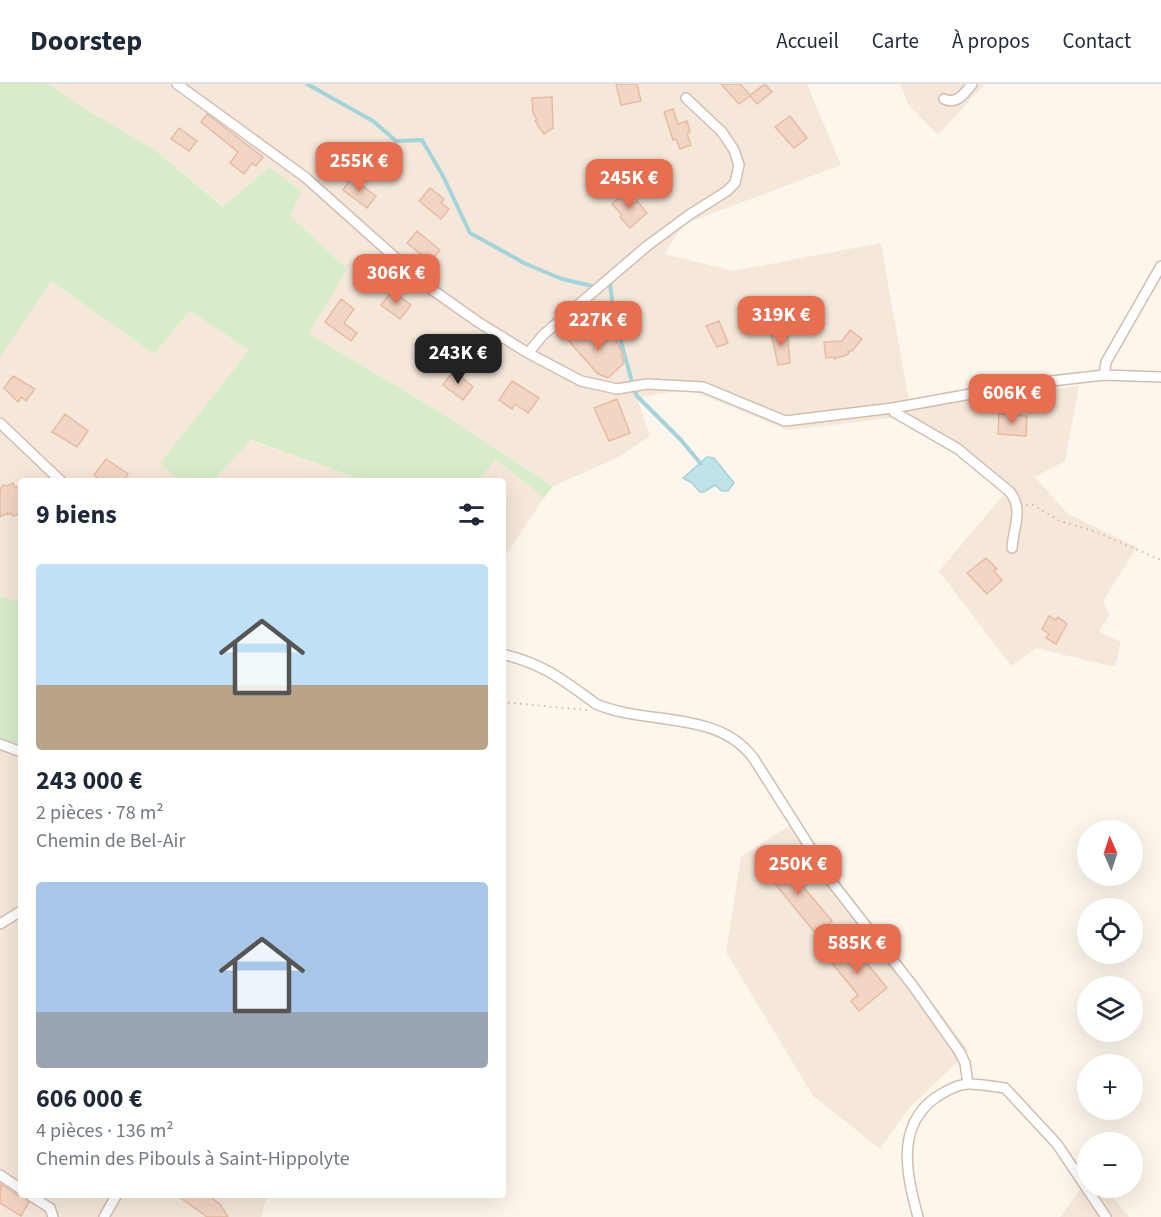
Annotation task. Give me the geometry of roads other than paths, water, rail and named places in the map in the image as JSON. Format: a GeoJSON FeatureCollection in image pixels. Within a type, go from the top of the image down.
{"type":"FeatureCollection","features":[{"type":"Feature","properties":{"kind":"street"},"geometry":{"type":"LineString","coordinates":[[177,84],[305,177],[427,286],[478,322],[528,353],[581,381],[617,388],[647,384],[703,387],[785,421],[893,408],[1026,384],[1104,375],[1161,377]]}},
{"type":"Feature","properties":{"kind":"street"},"geometry":{"type":"LineString","coordinates":[[944,99],[948,101],[958,99],[972,84]]}},
{"type":"Feature","properties":{"kind":"street"},"geometry":{"type":"LineString","coordinates":[[528,353],[543,335],[647,246],[682,219],[727,191],[735,183],[739,165],[734,150],[722,132],[686,98]]}},
{"type":"Feature","properties":{"kind":"street"},"geometry":{"type":"LineString","coordinates":[[1104,375],[1106,362],[1161,266]]}},
{"type":"Feature","properties":{"kind":"street"},"geometry":{"type":"LineString","coordinates":[[893,408],[894,412],[958,449],[1010,492],[1017,506],[1017,524],[1012,548]]}},
{"type":"Feature","properties":{"kind":"street"},"geometry":{"type":"LineString","coordinates":[[0,423],[58,478]]}},
{"type":"Feature","properties":{"kind":"street"},"geometry":{"type":"LineString","coordinates":[[506,655],[525,659],[546,669],[596,704],[628,714],[691,722],[725,734],[749,751],[834,885],[913,986],[959,1051],[965,1063],[968,1084]]}},
{"type":"Feature","properties":{"kind":"street"},"geometry":{"type":"LineString","coordinates":[[0,744],[18,751]]}},
{"type":"Feature","properties":{"kind":"street"},"geometry":{"type":"LineString","coordinates":[[0,924],[18,913]]}},
{"type":"Feature","properties":{"kind":"street"},"geometry":{"type":"LineString","coordinates":[[918,1217],[907,1162],[907,1147],[912,1128],[930,1102],[947,1091],[968,1084],[1005,1088],[1057,1144],[1106,1217]]}},
{"type":"Feature","properties":{"kind":"street"},"geometry":{"type":"LineString","coordinates":[[0,1175],[18,1187]]}},
{"type":"Feature","properties":{"kind":"street"},"geometry":{"type":"LineString","coordinates":[[35,1198],[47,1206],[53,1217]]}},
{"type":"Feature","properties":{"kind":"street"},"geometry":{"type":"LineString","coordinates":[[104,1217],[115,1198]]}},
{"type":"Feature","properties":{"kind":"water"},"geometry":{"type":"Polygon","coordinates":[[[707,457],[714,458],[734,483],[728,491],[722,491],[715,485],[700,492],[692,483],[683,478],[707,457]]]}},
{"type":"Feature","properties":{"kind":"waterway"},"geometry":{"type":"LineString","coordinates":[[307,84],[373,121],[396,141],[422,140],[443,176],[470,233],[526,264],[562,279],[592,286]]}},
{"type":"Feature","properties":{"kind":"waterway"},"geometry":{"type":"LineString","coordinates":[[610,283],[614,316],[632,382]]}},
{"type":"Feature","properties":{"kind":"waterway"},"geometry":{"type":"LineString","coordinates":[[635,392],[701,464]]}}]}
